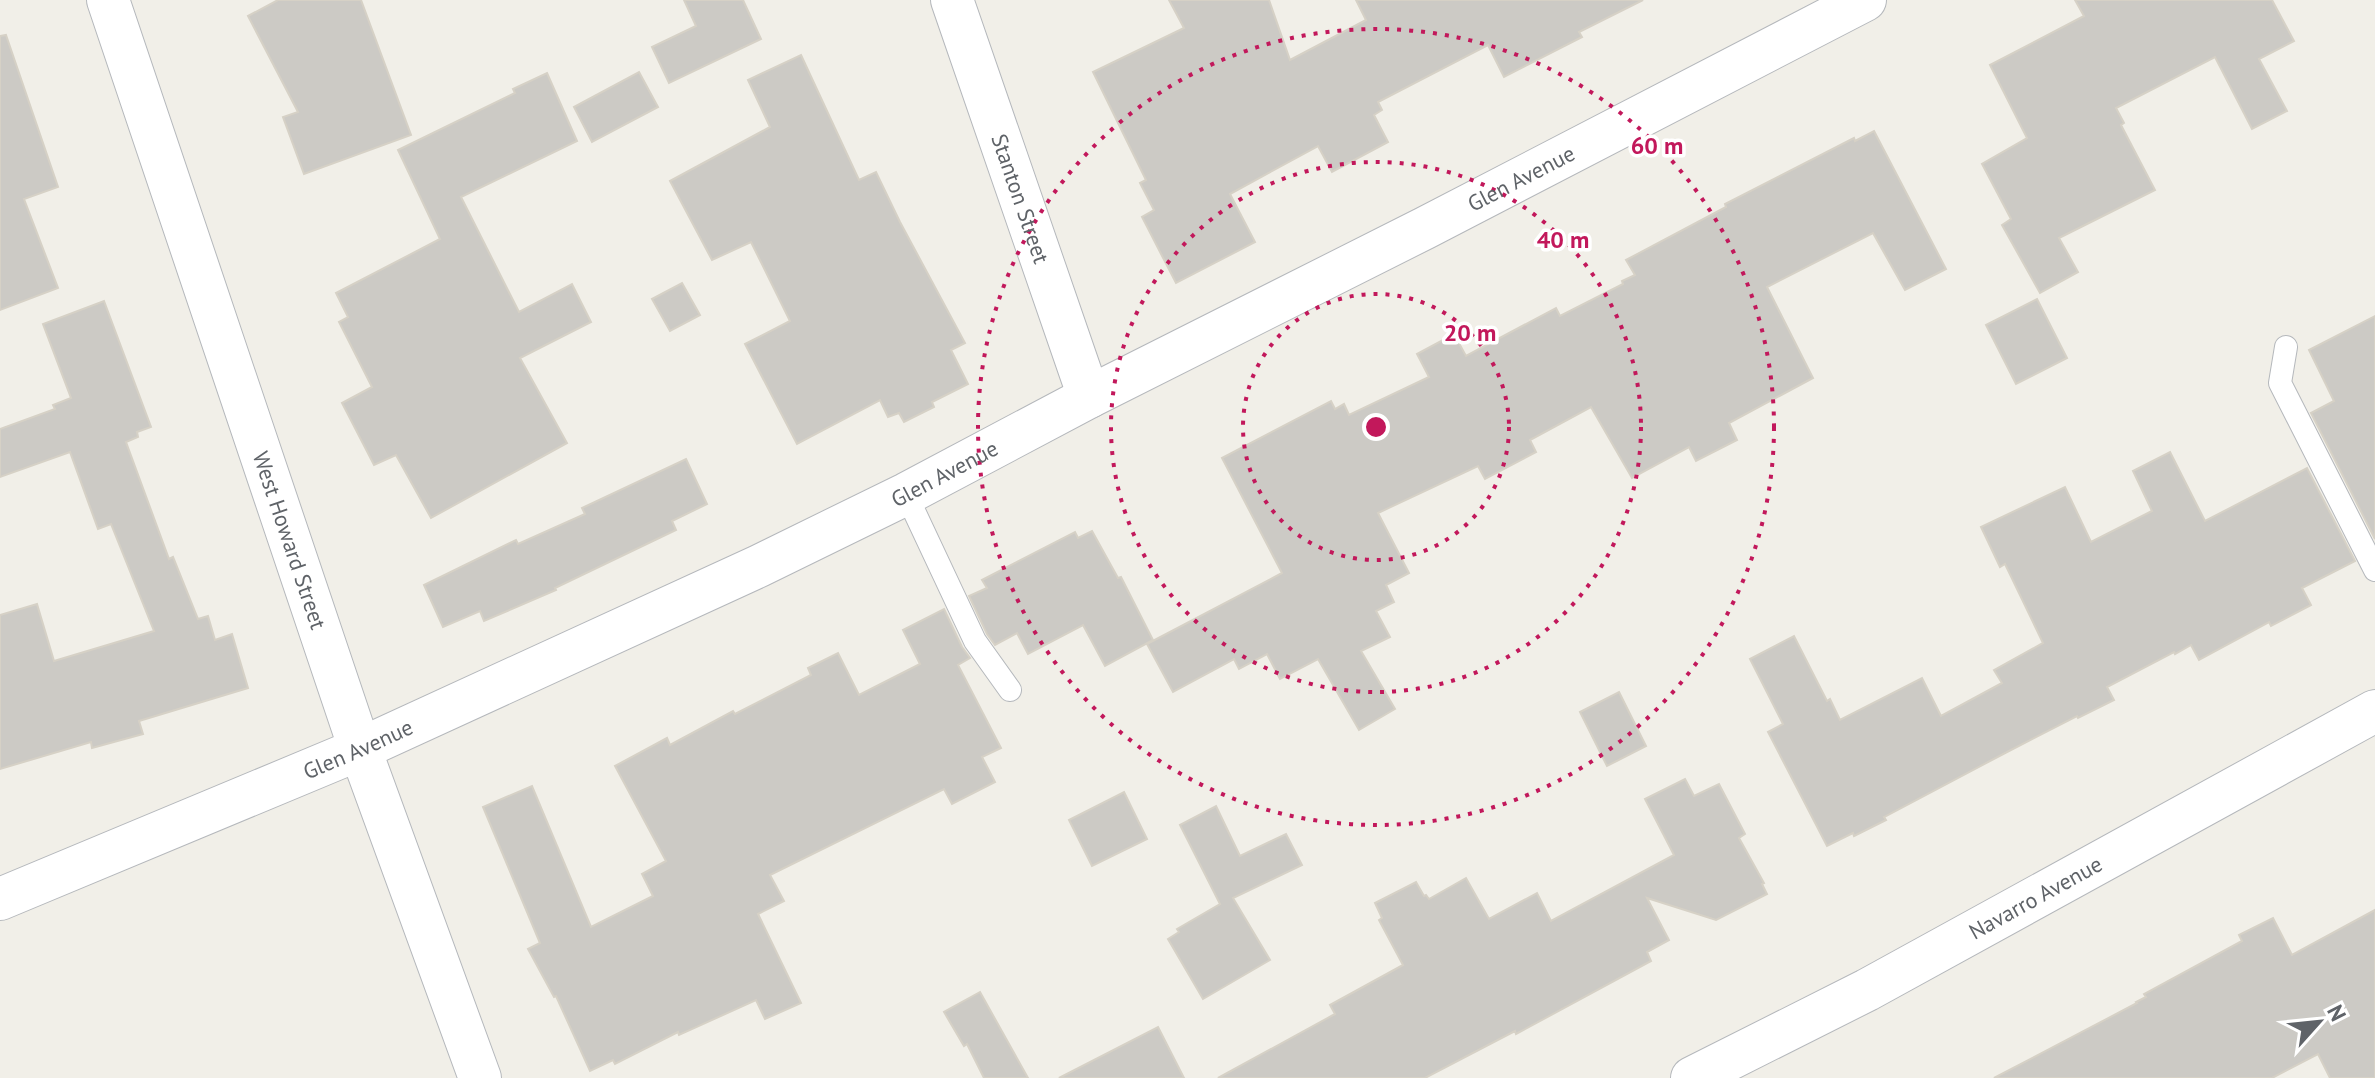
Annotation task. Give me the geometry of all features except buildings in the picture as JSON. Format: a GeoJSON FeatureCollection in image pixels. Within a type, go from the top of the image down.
{"type":"FeatureCollection","features":[{"type":"Feature","properties":{"kind":"street","name":"West Howard Street"},"geometry":{"type":"LineString","coordinates":[[108,0],[360,749],[480,1078]]}},
{"type":"Feature","properties":{"kind":"street","name":"Stanton Street"},"geometry":{"type":"LineString","coordinates":[[952,0],[1089,397]]}},
{"type":"Feature","properties":{"kind":"street","name":"Glen Avenue"},"geometry":{"type":"LineString","coordinates":[[0,899],[360,749],[759,566],[906,494],[1089,397],[1439,221],[1865,0]]}},
{"type":"Feature","properties":{"kind":"street","name":"Navarro Avenue"},"geometry":{"type":"LineString","coordinates":[[1692,1078],[1867,990],[2375,711]]}},
{"type":"Feature","properties":{"kind":"lane"},"geometry":{"type":"LineString","coordinates":[[2286,347],[2280,383],[2375,570]]}},
{"type":"Feature","properties":{"kind":"lane"},"geometry":{"type":"LineString","coordinates":[[906,494],[975,641],[1010,690]]}}]}
